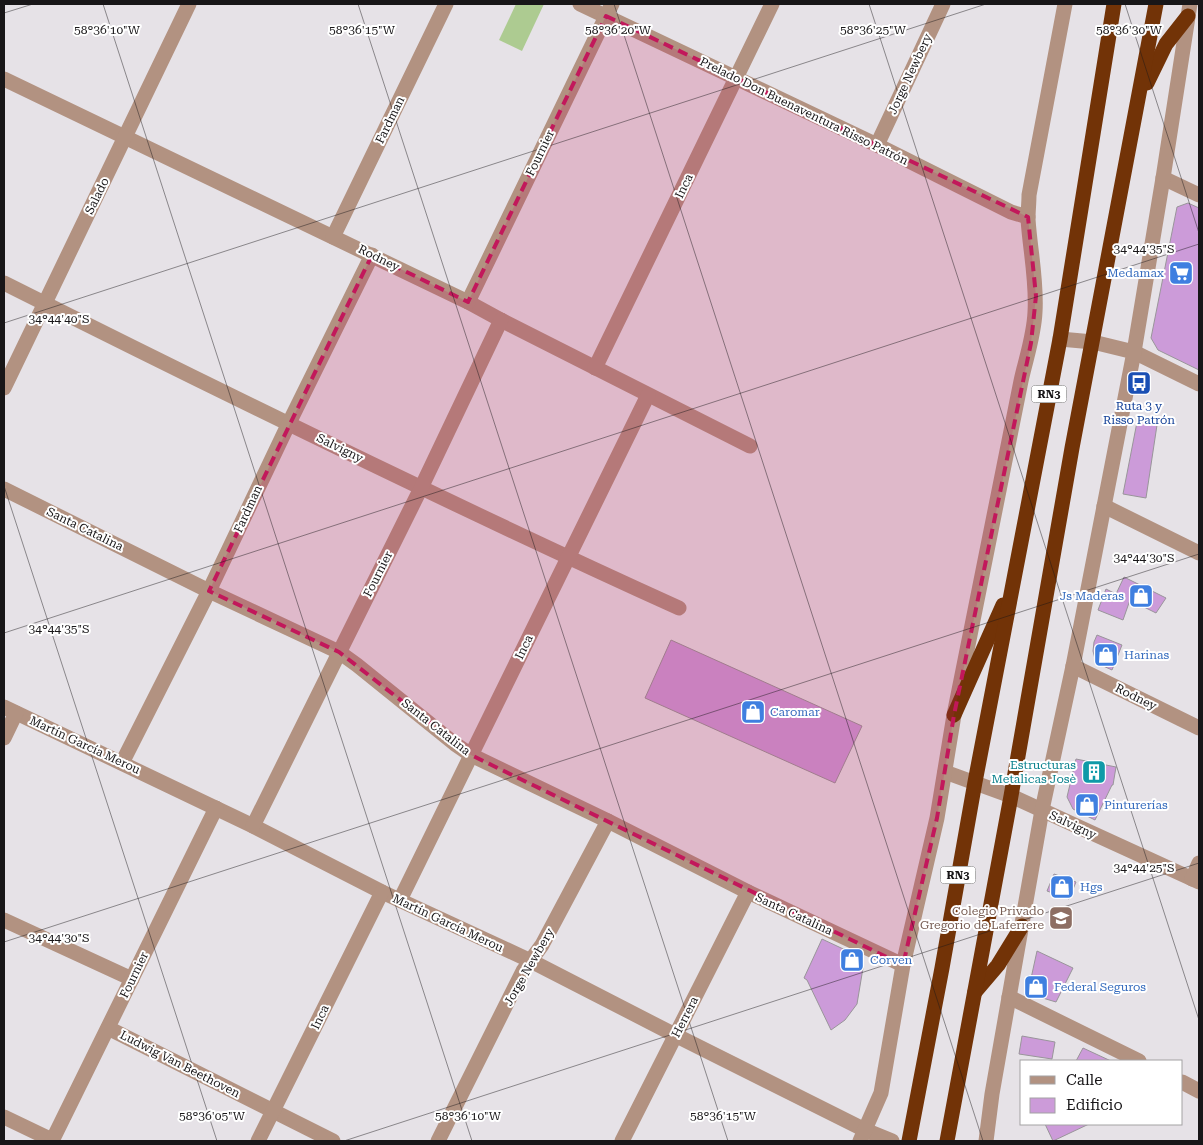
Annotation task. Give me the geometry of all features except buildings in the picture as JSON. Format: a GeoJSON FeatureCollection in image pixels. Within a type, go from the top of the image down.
{"type":"FeatureCollection","features":[{"type":"Feature","properties":{"kind":"highway","name":"RN3"},"geometry":{"type":"LineString","coordinates":[[909,1141],[975,782],[1060,339],[1114,4]]}},
{"type":"Feature","properties":{"kind":"highway","name":"RN3"},"geometry":{"type":"LineString","coordinates":[[947,1141],[1011,796],[1072,448],[1156,4]]}},
{"type":"Feature","properties":{"kind":"highway"},"geometry":{"type":"LineString","coordinates":[[1138,102],[1166,44],[1192,14]]}},
{"type":"Feature","properties":{"kind":"highway"},"geometry":{"type":"LineString","coordinates":[[954,715],[1014,581]]}},
{"type":"Feature","properties":{"kind":"highway"},"geometry":{"type":"LineString","coordinates":[[974,993],[998,965],[1022,926]]}},
{"type":"Feature","properties":{"kind":"street","name":"Salado"},"geometry":{"type":"LineString","coordinates":[[4,388],[189,4]]}},
{"type":"Feature","properties":{"kind":"street","name":"Fardman"},"geometry":{"type":"LineString","coordinates":[[333,237],[446,4]]}},
{"type":"Feature","properties":{"kind":"street","name":"Prelado Don Buenaventura Risso Patrón"},"geometry":{"type":"LineString","coordinates":[[580,4],[609,10],[736,78],[1011,212],[1028,217]]}},
{"type":"Feature","properties":{"kind":"street","name":"Inca"},"geometry":{"type":"LineString","coordinates":[[596,368],[772,4]]}},
{"type":"Feature","properties":{"kind":"street","name":"Jorge Newbery"},"geometry":{"type":"LineString","coordinates":[[876,145],[943,4]]}},
{"type":"Feature","properties":{"kind":"street"},"geometry":{"type":"LineString","coordinates":[[862,1135],[881,1093],[903,965],[937,818],[954,715],[1023,372],[1031,343],[1036,296],[1028,217],[1029,196],[1065,4]]}},
{"type":"Feature","properties":{"kind":"street","name":"Fournier"},"geometry":{"type":"LineString","coordinates":[[468,302],[609,10]]}},
{"type":"Feature","properties":{"kind":"street"},"geometry":{"type":"LineString","coordinates":[[986,1141],[992,1094],[1042,810],[1134,352],[1192,14]]}},
{"type":"Feature","properties":{"kind":"street","name":"Rodney"},"geometry":{"type":"LineString","coordinates":[[4,79],[468,302],[750,446]]}},
{"type":"Feature","properties":{"kind":"street"},"geometry":{"type":"LineString","coordinates":[[1163,178],[1199,195]]}},
{"type":"Feature","properties":{"kind":"street","name":"Fardman"},"geometry":{"type":"LineString","coordinates":[[122,763],[209,591],[288,423],[372,255]]}},
{"type":"Feature","properties":{"kind":"street","name":"Salvigny"},"geometry":{"type":"LineString","coordinates":[[4,283],[421,488],[679,608]]}},
{"type":"Feature","properties":{"kind":"street","name":"Fournier"},"geometry":{"type":"LineString","coordinates":[[253,826],[421,488],[501,320]]}},
{"type":"Feature","properties":{"kind":"street"},"geometry":{"type":"LineString","coordinates":[[1060,339],[1093,342],[1134,352],[1199,384]]}},
{"type":"Feature","properties":{"kind":"street","name":"Inca"},"geometry":{"type":"LineString","coordinates":[[400,900],[648,394]]}},
{"type":"Feature","properties":{"kind":"street","name":"Santa Catalina"},"geometry":{"type":"LineString","coordinates":[[4,489],[209,591],[339,652],[471,755],[608,821],[748,892],[903,965]]}},
{"type":"Feature","properties":{"kind":"street"},"geometry":{"type":"LineString","coordinates":[[1104,506],[1199,553]]}},
{"type":"Feature","properties":{"kind":"street","name":"Rodney"},"geometry":{"type":"LineString","coordinates":[[1072,666],[1199,728]]}},
{"type":"Feature","properties":{"kind":"street"},"geometry":{"type":"LineString","coordinates":[[4,738],[10,710]]}},
{"type":"Feature","properties":{"kind":"street","name":"Martín García Merou"},"geometry":{"type":"LineString","coordinates":[[10,710],[253,826],[382,892],[531,961],[675,1035],[862,1135],[892,1141]]}},
{"type":"Feature","properties":{"kind":"street","name":"Salvigny"},"geometry":{"type":"LineString","coordinates":[[945,772],[1011,796],[1196,880]]}},
{"type":"Feature","properties":{"kind":"street","name":"Fournier"},"geometry":{"type":"LineString","coordinates":[[52,1141],[216,808]]}},
{"type":"Feature","properties":{"kind":"street","name":"Jorge Newbery"},"geometry":{"type":"LineString","coordinates":[[438,1141],[523,971],[542,945],[608,821]]}},
{"type":"Feature","properties":{"kind":"street"},"geometry":{"type":"LineString","coordinates":[[1196,880],[1199,863]]}},
{"type":"Feature","properties":{"kind":"street","name":"Inca"},"geometry":{"type":"LineString","coordinates":[[258,1141],[382,892]]}},
{"type":"Feature","properties":{"kind":"street","name":"Herrera"},"geometry":{"type":"LineString","coordinates":[[622,1141],[748,892]]}},
{"type":"Feature","properties":{"kind":"street"},"geometry":{"type":"LineString","coordinates":[[4,920],[132,979]]}},
{"type":"Feature","properties":{"kind":"street"},"geometry":{"type":"LineString","coordinates":[[1009,997],[1137,1060]]}},
{"type":"Feature","properties":{"kind":"street","name":"Ludwig Van Beethoven"},"geometry":{"type":"LineString","coordinates":[[108,1028],[333,1141]]}},
{"type":"Feature","properties":{"kind":"street"},"geometry":{"type":"LineString","coordinates":[[1183,1083],[1199,1091]]}},
{"type":"Feature","properties":{"kind":"street"},"geometry":{"type":"LineString","coordinates":[[4,1117],[52,1141]]}},
{"type":"Feature","properties":{"kind":"highlighted area"},"geometry":{"type":"Polygon","coordinates":[[[606,16],[1028,217],[1036,296],[1031,343],[954,715],[937,818],[903,965],[471,755],[339,652],[209,591],[372,255],[468,302],[606,16]]]}},
{"type":"Feature","properties":{"kind":"green space"},"geometry":{"type":"Polygon","coordinates":[[[516,4],[544,4],[522,51],[499,40],[516,4]]]}},
{"type":"Feature","properties":{"kind":"place","name":"Medamax"},"geometry":{"type":"Point","coordinates":[1181,273]}},
{"type":"Feature","properties":{"kind":"place","name":"Ruta 3 y Risso Patrón"},"geometry":{"type":"Point","coordinates":[1139,383]}},
{"type":"Feature","properties":{"kind":"place","name":"Js Maderas"},"geometry":{"type":"Point","coordinates":[1141,596]}},
{"type":"Feature","properties":{"kind":"place","name":"Harinas"},"geometry":{"type":"Point","coordinates":[1106,655]}},
{"type":"Feature","properties":{"kind":"place","name":"Caromar"},"geometry":{"type":"Point","coordinates":[753,712]}},
{"type":"Feature","properties":{"kind":"place","name":"Estructuras Metalicas Josè"},"geometry":{"type":"Point","coordinates":[1094,772]}},
{"type":"Feature","properties":{"kind":"place","name":"Pinturerías"},"geometry":{"type":"Point","coordinates":[1087,805]}},
{"type":"Feature","properties":{"kind":"place","name":"Hgs"},"geometry":{"type":"Point","coordinates":[1062,887]}},
{"type":"Feature","properties":{"kind":"place","name":"Colegio Privado Gregorio de Laferrere"},"geometry":{"type":"Point","coordinates":[1061,918]}},
{"type":"Feature","properties":{"kind":"place","name":"Corven"},"geometry":{"type":"Point","coordinates":[852,960]}},
{"type":"Feature","properties":{"kind":"place","name":"Federal Seguros"},"geometry":{"type":"Point","coordinates":[1036,987]}}]}
